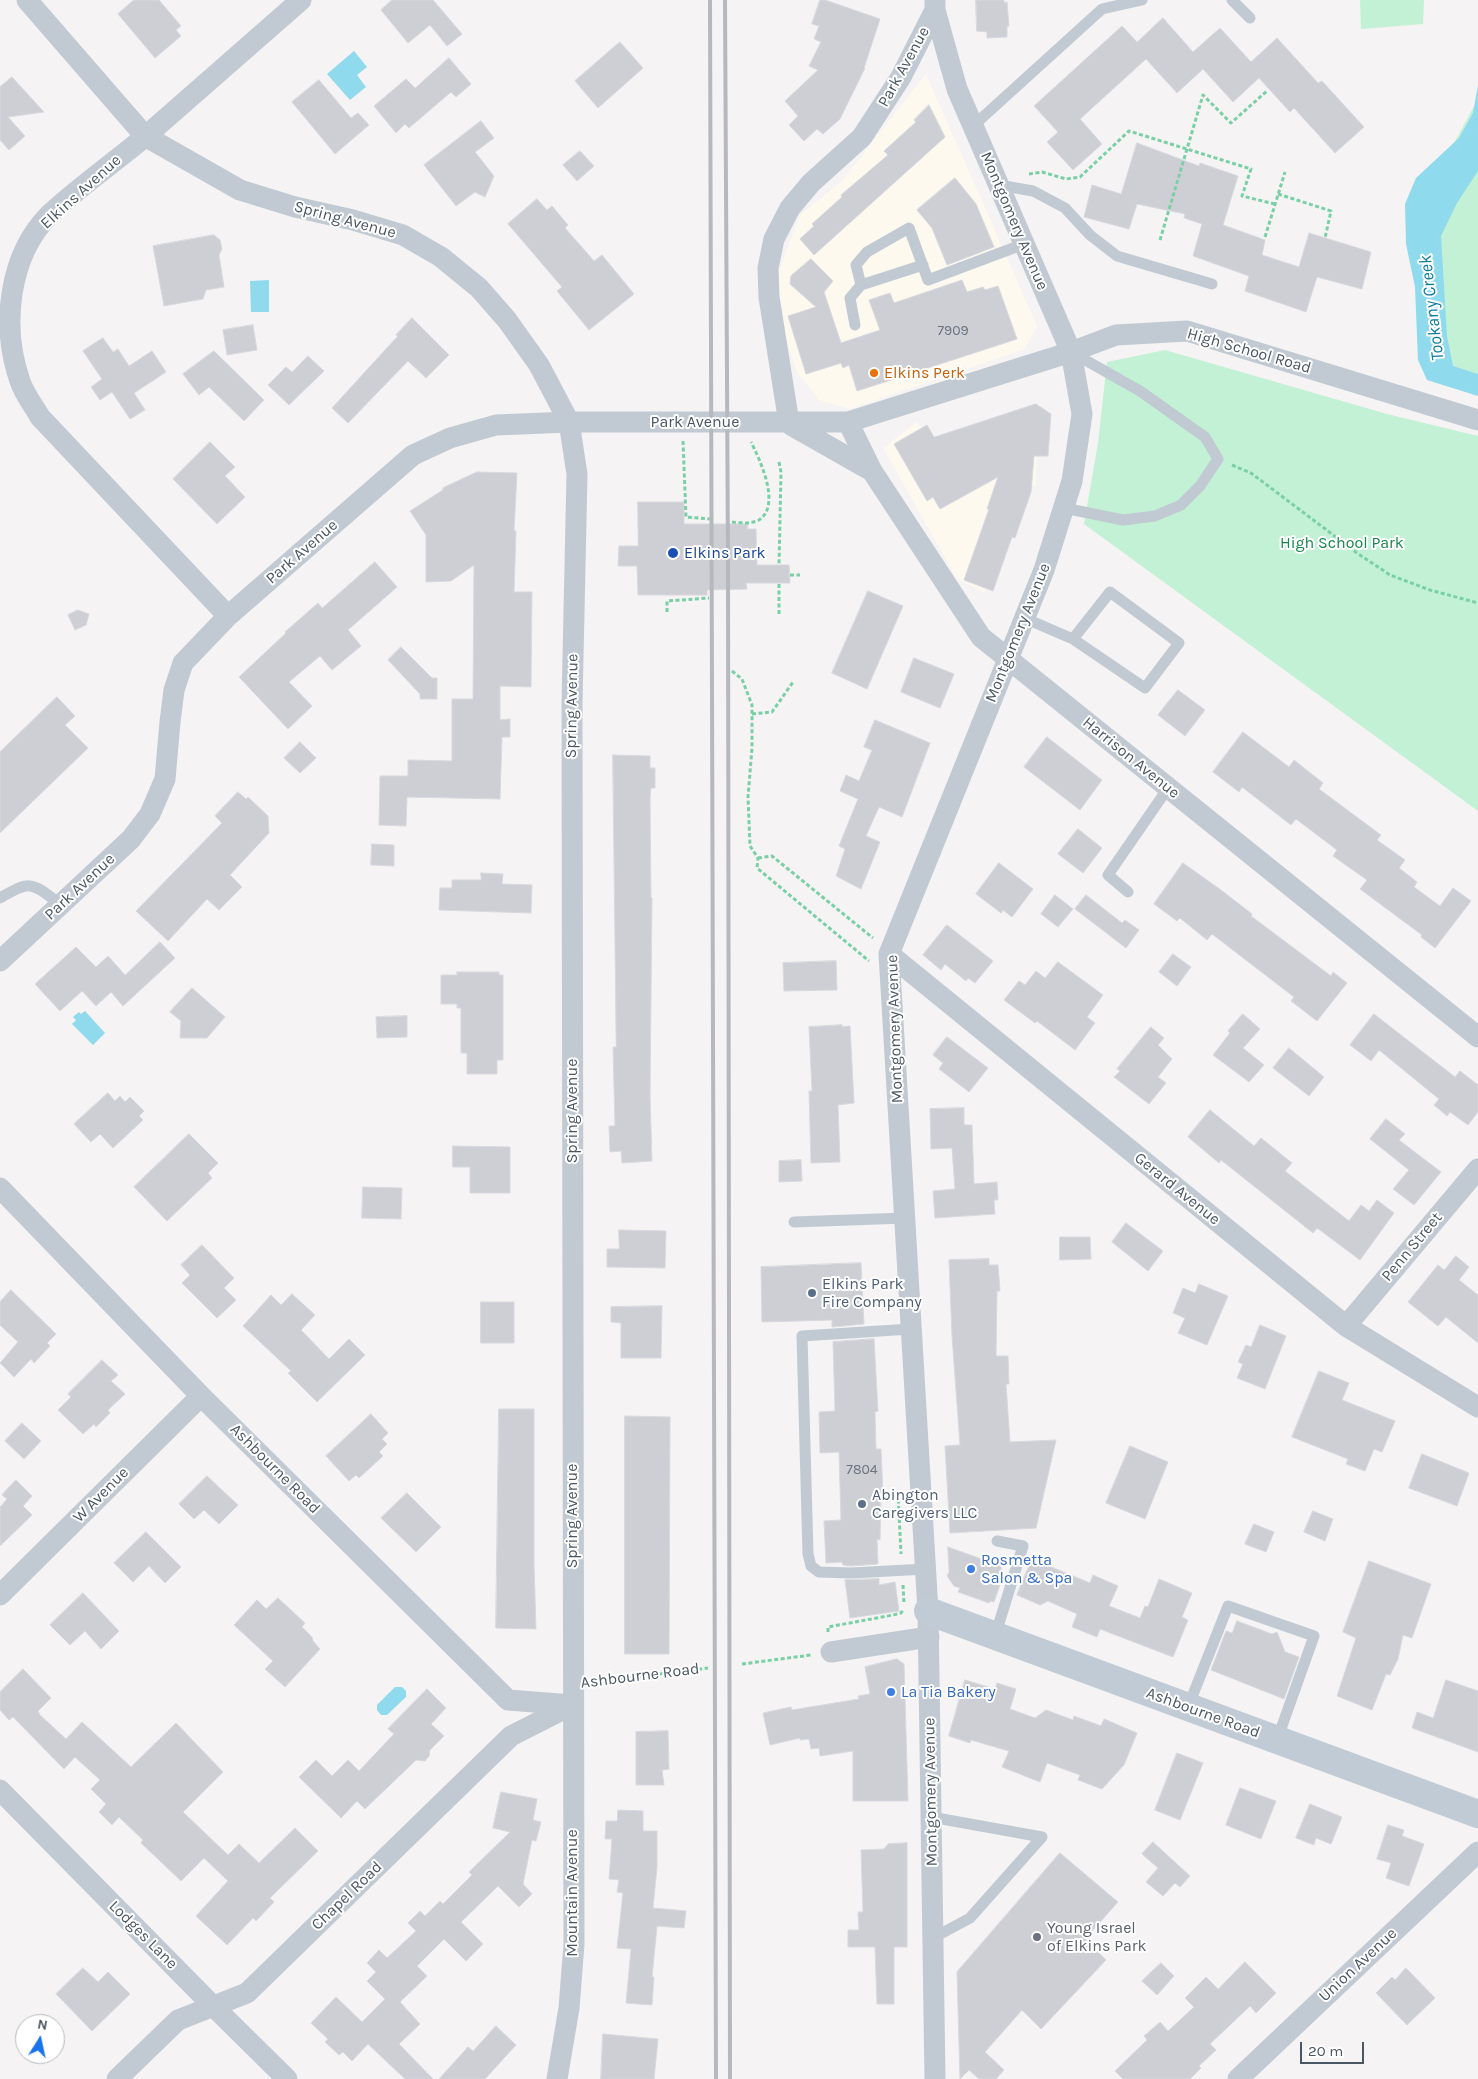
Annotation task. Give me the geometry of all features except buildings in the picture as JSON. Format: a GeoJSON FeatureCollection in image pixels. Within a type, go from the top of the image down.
{"type":"FeatureCollection","features":[{"type":"Feature","properties":{"kind":"street","name":"Spring Avenue"},"geometry":{"type":"LineString","coordinates":[[27,0],[145,136],[240,190],[295,207],[353,220],[402,235],[441,257],[479,288],[507,320],[538,365],[569,422],[577,474],[572,703],[572,1695]]}},
{"type":"Feature","properties":{"kind":"street","name":"Elkins Avenue"},"geometry":{"type":"LineString","coordinates":[[228,616],[40,417],[20,383],[13,357],[10,325],[12,295],[17,267],[30,240],[50,215],[145,136],[301,0]]}},
{"type":"Feature","properties":{"kind":"street","name":"Montgomery Avenue"},"geometry":{"type":"LineString","coordinates":[[935,5],[957,89],[1071,352],[1082,414],[1072,481],[1044,570],[1008,658],[880,950],[905,1218],[926,1569],[935,2079]]}},
{"type":"Feature","properties":{"kind":"street","name":"Park Avenue"},"geometry":{"type":"LineString","coordinates":[[789,424],[769,297],[768,268],[774,239],[790,208],[811,183],[862,137],[901,77],[935,5]]}},
{"type":"Feature","properties":{"kind":"street","name":"High School Road"},"geometry":{"type":"LineString","coordinates":[[848,422],[1071,352],[1116,335],[1187,331],[1478,420]]}},
{"type":"Feature","properties":{"kind":"street","name":"Park Avenue"},"geometry":{"type":"LineString","coordinates":[[0,961],[131,839],[150,814],[165,779],[174,690],[183,663],[228,616],[413,455],[450,438],[496,425],[569,422],[768,421],[789,424],[848,422]]}},
{"type":"Feature","properties":{"kind":"street","name":"Harrison Avenue"},"geometry":{"type":"LineString","coordinates":[[848,422],[872,471],[981,637],[1478,1037]]}},
{"type":"Feature","properties":{"kind":"street"},"geometry":{"type":"LineString","coordinates":[[789,424],[872,471]]}},
{"type":"Feature","properties":{"kind":"street","name":"Gerard Avenue"},"geometry":{"type":"LineString","coordinates":[[880,950],[1346,1326],[1478,1407]]}},
{"type":"Feature","properties":{"kind":"street","name":"Penn Street"},"geometry":{"type":"LineString","coordinates":[[1346,1326],[1478,1168]]}},
{"type":"Feature","properties":{"kind":"street","name":"Ashbourne Road"},"geometry":{"type":"LineString","coordinates":[[0,1188],[201,1396],[508,1700],[572,1695]]}},
{"type":"Feature","properties":{"kind":"street","name":"W Avenue"},"geometry":{"type":"LineString","coordinates":[[0,1595],[201,1396]]}},
{"type":"Feature","properties":{"kind":"street","name":"Ashbourne Road"},"geometry":{"type":"LineString","coordinates":[[831,1652],[928,1624],[995,1636],[1478,1814]]}},
{"type":"Feature","properties":{"kind":"street","name":"Chapel Road"},"geometry":{"type":"LineString","coordinates":[[117,2079],[178,2020],[248,1994],[511,1736],[572,1695]]}},
{"type":"Feature","properties":{"kind":"street","name":"Mountain Avenue"},"geometry":{"type":"LineString","coordinates":[[557,2079],[569,2008],[574,1944],[572,1695]]}},
{"type":"Feature","properties":{"kind":"street","name":"Lodges Lane"},"geometry":{"type":"LineString","coordinates":[[0,1790],[287,2079]]}},
{"type":"Feature","properties":{"kind":"street","name":"Union Avenue"},"geometry":{"type":"LineString","coordinates":[[1238,2079],[1478,1852]]}},
{"type":"Feature","properties":{"kind":"lane"},"geometry":{"type":"LineString","coordinates":[[973,126],[1112,0]]}},
{"type":"Feature","properties":{"kind":"lane"},"geometry":{"type":"LineString","coordinates":[[1102,9],[1142,0]]}},
{"type":"Feature","properties":{"kind":"lane"},"geometry":{"type":"LineString","coordinates":[[1232,0],[1250,18]]}},
{"type":"Feature","properties":{"kind":"lane"},"geometry":{"type":"LineString","coordinates":[[999,185],[1033,191],[1065,208],[1090,235],[1117,256],[1212,284]]}},
{"type":"Feature","properties":{"kind":"lane"},"geometry":{"type":"LineString","coordinates":[[861,285],[856,265],[861,258],[867,252],[909,228],[928,280],[1024,244]]}},
{"type":"Feature","properties":{"kind":"lane"},"geometry":{"type":"LineString","coordinates":[[855,325],[850,298],[861,285],[923,266]]}},
{"type":"Feature","properties":{"kind":"lane"},"geometry":{"type":"LineString","coordinates":[[1064,508],[1123,520],[1155,516],[1181,505],[1200,486],[1218,459],[1205,437],[1140,391],[1071,352]]}},
{"type":"Feature","properties":{"kind":"lane"},"geometry":{"type":"LineString","coordinates":[[1024,618],[1073,639],[1145,688],[1179,643],[1110,592],[1073,639]]}},
{"type":"Feature","properties":{"kind":"lane"},"geometry":{"type":"LineString","coordinates":[[1128,892],[1108,875],[1168,788]]}},
{"type":"Feature","properties":{"kind":"lane"},"geometry":{"type":"LineString","coordinates":[[0,898],[21,886],[36,886],[61,904]]}},
{"type":"Feature","properties":{"kind":"lane"},"geometry":{"type":"LineString","coordinates":[[794,1222],[905,1218]]}},
{"type":"Feature","properties":{"kind":"lane"},"geometry":{"type":"LineString","coordinates":[[911,1329],[802,1336],[808,1554],[811,1566],[819,1572],[851,1574],[926,1569]]}},
{"type":"Feature","properties":{"kind":"lane"},"geometry":{"type":"LineString","coordinates":[[995,1636],[1023,1546],[997,1541]]}},
{"type":"Feature","properties":{"kind":"lane"},"geometry":{"type":"LineString","coordinates":[[1188,1707],[1228,1606],[1314,1636],[1277,1740]]}},
{"type":"Feature","properties":{"kind":"lane"},"geometry":{"type":"LineString","coordinates":[[931,1816],[1042,1837],[970,1918],[933,1938]]}},
{"type":"Feature","properties":{"kind":"path"},"geometry":{"type":"LineString","coordinates":[[1160,240],[1203,95],[1231,123],[1268,90]]}},
{"type":"Feature","properties":{"kind":"path"},"geometry":{"type":"LineString","coordinates":[[1026,175],[1033,172],[1042,172],[1066,179],[1080,177],[1130,131],[1251,169],[1242,196],[1275,204]]}},
{"type":"Feature","properties":{"kind":"path"},"geometry":{"type":"LineString","coordinates":[[1265,237],[1285,172]]}},
{"type":"Feature","properties":{"kind":"path"},"geometry":{"type":"LineString","coordinates":[[1278,194],[1331,212],[1325,238]]}},
{"type":"Feature","properties":{"kind":"path"},"geometry":{"type":"LineString","coordinates":[[732,522],[753,522],[761,519],[767,507],[768,487],[764,469],[748,436]]}},
{"type":"Feature","properties":{"kind":"path"},"geometry":{"type":"LineString","coordinates":[[683,443],[686,517],[710,519]]}},
{"type":"Feature","properties":{"kind":"path"},"geometry":{"type":"LineString","coordinates":[[1218,459],[1251,473],[1357,553],[1390,575],[1430,590],[1478,603]]}},
{"type":"Feature","properties":{"kind":"path"},"geometry":{"type":"LineString","coordinates":[[779,462],[781,472],[779,566]]}},
{"type":"Feature","properties":{"kind":"path"},"geometry":{"type":"LineString","coordinates":[[790,575],[800,575]]}},
{"type":"Feature","properties":{"kind":"path"},"geometry":{"type":"LineString","coordinates":[[779,583],[779,614]]}},
{"type":"Feature","properties":{"kind":"path"},"geometry":{"type":"LineString","coordinates":[[667,612],[667,601],[709,598]]}},
{"type":"Feature","properties":{"kind":"path"},"geometry":{"type":"LineString","coordinates":[[732,671],[742,679],[752,705],[752,748],[748,797],[750,846],[758,858],[757,868],[871,963],[880,950],[772,856],[758,858]]}},
{"type":"Feature","properties":{"kind":"path"},"geometry":{"type":"LineString","coordinates":[[752,714],[772,712],[792,682]]}},
{"type":"Feature","properties":{"kind":"path"},"geometry":{"type":"LineString","coordinates":[[742,1664],[831,1652],[828,1628],[901,1613],[904,1608],[897,1489]]}},
{"type":"Feature","properties":{"kind":"path","name":"Ashbourne Road"},"geometry":{"type":"LineString","coordinates":[[572,1695],[708,1668]]}},
{"type":"Feature","properties":{"kind":"shaded area"},"geometry":{"type":"Polygon","coordinates":[[[926,74],[1037,326],[1025,349],[850,409],[819,400],[797,372],[780,321],[779,271],[800,215],[841,182],[926,74]]]}},
{"type":"Feature","properties":{"kind":"shaded area"},"geometry":{"type":"Polygon","coordinates":[[[1038,411],[1036,484],[1029,487],[1001,570],[984,592],[957,579],[883,448],[917,422],[934,442],[1038,411]]]}},
{"type":"Feature","properties":{"kind":"green space"},"geometry":{"type":"Polygon","coordinates":[[[1360,0],[1424,0],[1423,24],[1361,29],[1360,0]]]}},
{"type":"Feature","properties":{"kind":"green space"},"geometry":{"type":"Polygon","coordinates":[[[1478,99],[1478,389],[1445,380],[1425,270],[1446,158],[1478,99]]]}},
{"type":"Feature","properties":{"kind":"green space","name":"High School Park"},"geometry":{"type":"Polygon","coordinates":[[[1165,350],[1387,414],[1478,436],[1478,811],[1084,524],[1098,443],[1107,362],[1165,350]]]}},
{"type":"Feature","properties":{"kind":"water"},"geometry":{"type":"Polygon","coordinates":[[[354,51],[367,67],[357,75],[366,87],[350,100],[327,74],[354,51]]]}},
{"type":"Feature","properties":{"kind":"water","name":"Tookany Creek"},"geometry":{"type":"Polygon","coordinates":[[[1478,85],[1478,171],[1457,203],[1441,236],[1447,336],[1453,366],[1478,374],[1478,396],[1427,380],[1418,360],[1415,287],[1406,244],[1405,204],[1416,178],[1459,138],[1473,113],[1478,85]]]}},
{"type":"Feature","properties":{"kind":"water"},"geometry":{"type":"Polygon","coordinates":[[[269,280],[269,312],[251,312],[250,281],[269,280]]]}},
{"type":"Feature","properties":{"kind":"water"},"geometry":{"type":"Polygon","coordinates":[[[85,1011],[105,1033],[93,1045],[72,1024],[76,1020],[73,1017],[79,1012],[81,1014],[85,1011]]]}},
{"type":"Feature","properties":{"kind":"water"},"geometry":{"type":"Polygon","coordinates":[[[395,1687],[402,1687],[406,1691],[406,1697],[387,1715],[381,1715],[377,1710],[377,1705],[395,1687]]]}},
{"type":"Feature","properties":{"kind":"railway"},"geometry":{"type":"LineString","coordinates":[[710,0],[716,2079]]}},
{"type":"Feature","properties":{"kind":"railway"},"geometry":{"type":"LineString","coordinates":[[725,0],[728,562],[730,2079]]}},
{"type":"Feature","properties":{"kind":"place","name":"Elkins Perk"},"geometry":{"type":"Point","coordinates":[874,373]}},
{"type":"Feature","properties":{"kind":"place","name":"Elkins Park"},"geometry":{"type":"Point","coordinates":[673,553]}},
{"type":"Feature","properties":{"kind":"place","name":"Elkins Park Fire Company"},"geometry":{"type":"Point","coordinates":[812,1293]}},
{"type":"Feature","properties":{"kind":"place","name":"Abington Caregivers LLC"},"geometry":{"type":"Point","coordinates":[862,1504]}},
{"type":"Feature","properties":{"kind":"place","name":"Rosmetta Salon & Spa"},"geometry":{"type":"Point","coordinates":[971,1569]}},
{"type":"Feature","properties":{"kind":"place","name":"La Tia Bakery"},"geometry":{"type":"Point","coordinates":[891,1692]}},
{"type":"Feature","properties":{"kind":"place","name":"Young Israel of Elkins Park"},"geometry":{"type":"Point","coordinates":[1037,1937]}}]}
